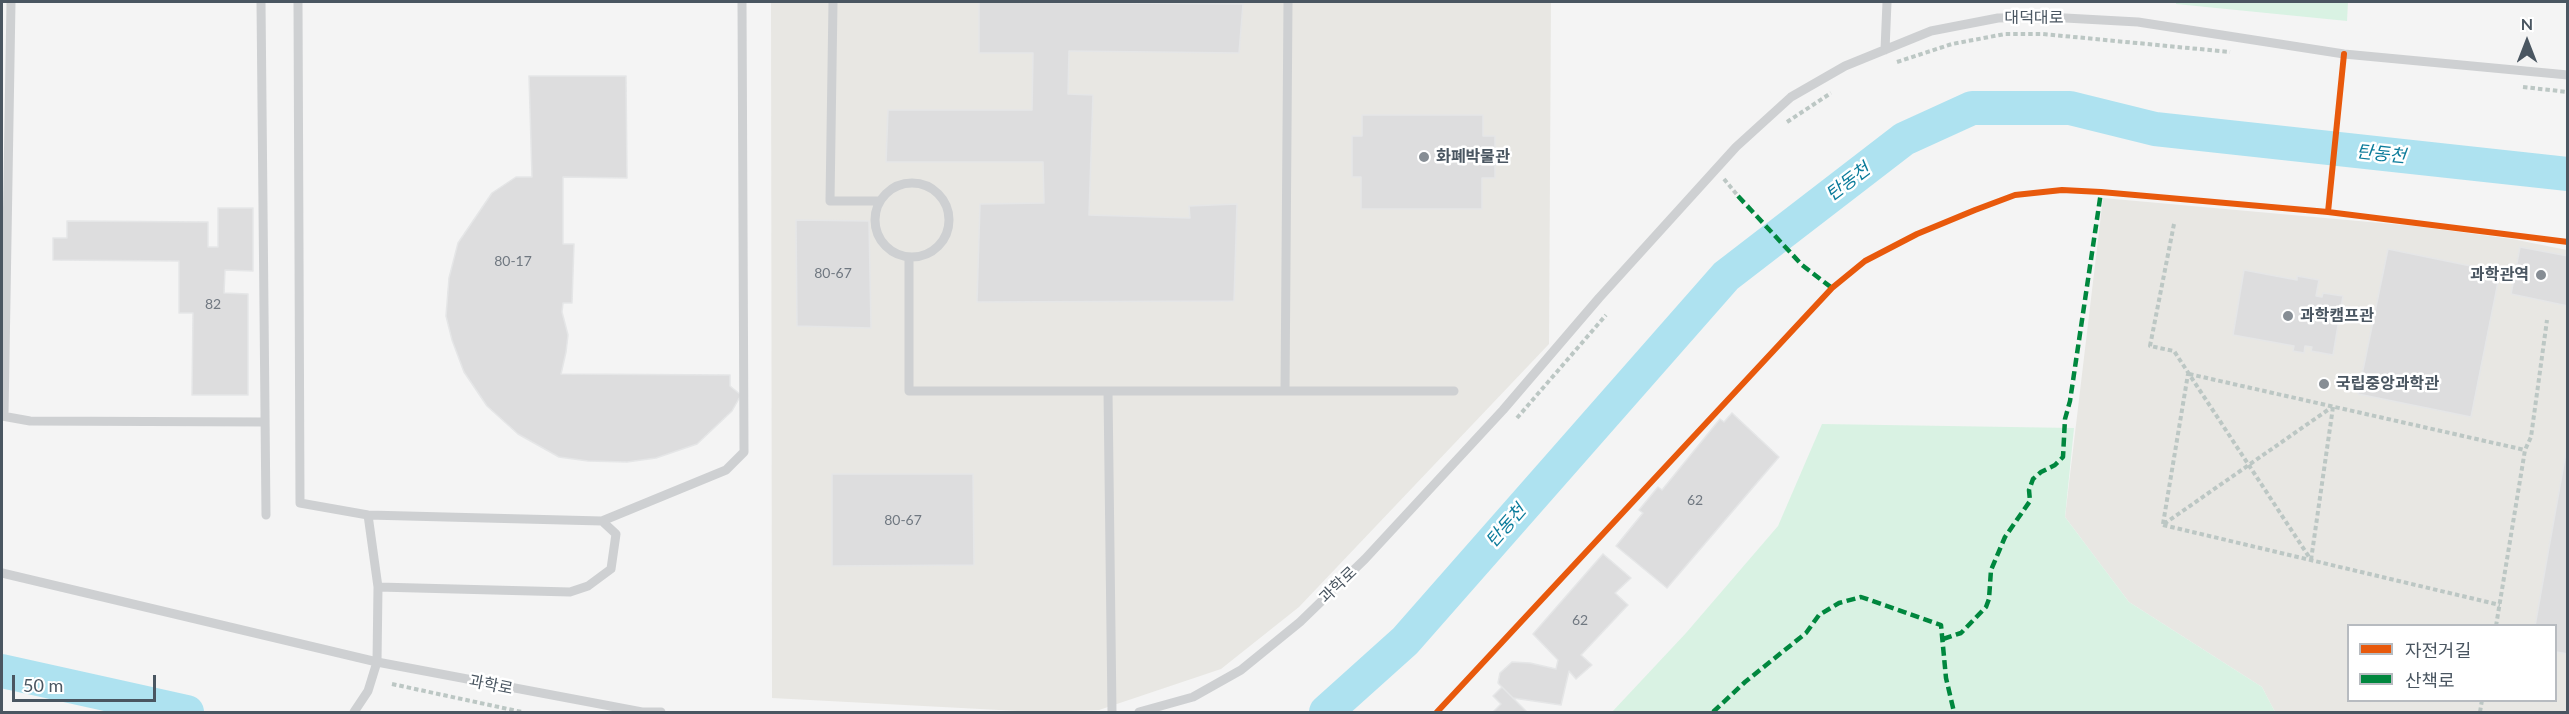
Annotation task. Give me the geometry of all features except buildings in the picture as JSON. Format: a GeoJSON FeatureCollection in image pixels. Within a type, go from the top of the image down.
{"type":"FeatureCollection","features":[{"type":"Feature","properties":{"kind":"lane"},"geometry":{"type":"LineString","coordinates":[[11,2],[3,415],[30,421],[265,422]]}},
{"type":"Feature","properties":{"kind":"lane"},"geometry":{"type":"LineString","coordinates":[[261,2],[266,515]]}},
{"type":"Feature","properties":{"kind":"lane"},"geometry":{"type":"LineString","coordinates":[[298,2],[300,502],[368,515],[602,521],[726,470],[744,452],[742,2]]}},
{"type":"Feature","properties":{"kind":"lane"},"geometry":{"type":"LineString","coordinates":[[833,2],[830,201],[879,201]]}},
{"type":"Feature","properties":{"kind":"lane"},"geometry":{"type":"LineString","coordinates":[[1285,391],[1288,2]]}},
{"type":"Feature","properties":{"kind":"lane"},"geometry":{"type":"LineString","coordinates":[[1885,50],[1887,2]]}},
{"type":"Feature","properties":{"kind":"lane","name":"대덕대로"},"geometry":{"type":"LineString","coordinates":[[1599,298],[1736,147],[1791,98],[1845,66],[1931,31],[1998,18],[2047,16],[2138,22],[2344,54],[2568,75]]}},
{"type":"Feature","properties":{"kind":"lane"},"geometry":{"type":"LineString","coordinates":[[911,183],[930,188],[944,201],[949,219],[945,237],[938,248],[927,255],[909,257],[891,251],[877,234],[875,212],[879,201],[899,185],[911,183]]}},
{"type":"Feature","properties":{"kind":"lane"},"geometry":{"type":"LineString","coordinates":[[909,257],[909,391],[1454,391]]}},
{"type":"Feature","properties":{"kind":"lane","name":"과학로"},"geometry":{"type":"LineString","coordinates":[[1139,712],[1193,697],[1241,670],[1300,622],[1365,559],[1503,410],[1599,298]]}},
{"type":"Feature","properties":{"kind":"lane"},"geometry":{"type":"LineString","coordinates":[[1108,391],[1113,712]]}},
{"type":"Feature","properties":{"kind":"lane"},"geometry":{"type":"LineString","coordinates":[[354,712],[368,691],[377,662],[378,587],[368,515]]}},
{"type":"Feature","properties":{"kind":"lane"},"geometry":{"type":"LineString","coordinates":[[378,587],[570,592],[588,586],[612,569],[616,534],[602,521]]}},
{"type":"Feature","properties":{"kind":"lane","name":"과학로"},"geometry":{"type":"LineString","coordinates":[[2,573],[377,662],[610,706],[661,712]]}},
{"type":"Feature","properties":{"kind":"path"},"geometry":{"type":"LineString","coordinates":[[1893,63],[1952,44],[2014,34],[2043,33],[2239,54]]}},
{"type":"Feature","properties":{"kind":"path"},"geometry":{"type":"LineString","coordinates":[[2512,86],[2568,92]]}},
{"type":"Feature","properties":{"kind":"path"},"geometry":{"type":"LineString","coordinates":[[1783,124],[1836,89]]}},
{"type":"Feature","properties":{"kind":"path"},"geometry":{"type":"LineString","coordinates":[[1716,169],[1738,196]]}},
{"type":"Feature","properties":{"kind":"path"},"geometry":{"type":"LineString","coordinates":[[1717,188],[1733,171]]}},
{"type":"Feature","properties":{"kind":"path"},"geometry":{"type":"LineString","coordinates":[[2174,224],[2150,346],[2174,351],[2311,560]]}},
{"type":"Feature","properties":{"kind":"path"},"geometry":{"type":"LineString","coordinates":[[1511,425],[1608,312]]}},
{"type":"Feature","properties":{"kind":"path"},"geometry":{"type":"LineString","coordinates":[[2496,624],[2525,450],[2531,437],[2547,320]]}},
{"type":"Feature","properties":{"kind":"path"},"geometry":{"type":"LineString","coordinates":[[2188,374],[2525,450]]}},
{"type":"Feature","properties":{"kind":"path"},"geometry":{"type":"LineString","coordinates":[[2163,525],[2188,374]]}},
{"type":"Feature","properties":{"kind":"path"},"geometry":{"type":"LineString","coordinates":[[2163,525],[2333,406]]}},
{"type":"Feature","properties":{"kind":"path"},"geometry":{"type":"LineString","coordinates":[[2311,560],[2333,406]]}},
{"type":"Feature","properties":{"kind":"path"},"geometry":{"type":"LineString","coordinates":[[2163,525],[2500,604]]}},
{"type":"Feature","properties":{"kind":"path"},"geometry":{"type":"LineString","coordinates":[[392,684],[522,712]]}},
{"type":"Feature","properties":{"kind":"shaded area"},"geometry":{"type":"Polygon","coordinates":[[[771,2],[1551,2],[1549,344],[1299,607],[1221,669],[1099,710],[1037,712],[772,698],[771,2]]]}},
{"type":"Feature","properties":{"kind":"shaded area","name":"국립중앙과학관"},"geometry":{"type":"Polygon","coordinates":[[[2103,198],[2414,226],[2512,239],[2567,250],[2567,712],[2275,712],[2262,687],[2129,602],[2065,517],[2103,198]]]}},
{"type":"Feature","properties":{"kind":"green space"},"geometry":{"type":"Polygon","coordinates":[[[2176,2],[2348,2],[2347,21],[2176,4],[2176,2]]]}},
{"type":"Feature","properties":{"kind":"green space"},"geometry":{"type":"Polygon","coordinates":[[[1822,424],[2074,428],[2065,517],[2129,602],[2262,687],[2275,712],[1612,712],[1686,633],[1778,526],[1822,424]]]}},
{"type":"Feature","properties":{"kind":"waterway","name":"탄동천"},"geometry":{"type":"LineString","coordinates":[[1326,712],[1405,641],[1726,276],[1904,139],[1972,108],[2070,108],[2155,129],[2568,174]]}},
{"type":"Feature","properties":{"kind":"waterway","name":"탄동천"},"geometry":{"type":"LineString","coordinates":[[2,671],[187,712]]}},
{"type":"Feature","properties":{"kind":"marked path"},"geometry":{"type":"LineString","coordinates":[[1943,639],[1961,633],[1986,607],[1989,599],[1991,570],[2005,537],[2030,501],[2029,490],[2033,479],[2063,457],[2065,419],[2070,401],[2101,192]]}},
{"type":"Feature","properties":{"kind":"marked path"},"geometry":{"type":"LineString","coordinates":[[1738,196],[1802,265],[1832,288]]}},
{"type":"Feature","properties":{"kind":"marked path"},"geometry":{"type":"LineString","coordinates":[[1713,712],[1745,682],[1806,633],[1819,615],[1839,603],[1861,597],[1941,625],[1946,678],[1954,712]]}},
{"type":"Feature","properties":{"kind":"cycle path"},"geometry":{"type":"LineString","coordinates":[[2328,212],[2344,54]]}},
{"type":"Feature","properties":{"kind":"cycle path"},"geometry":{"type":"LineString","coordinates":[[1437,712],[1832,288],[1865,261],[1917,234],[2015,195],[2062,190],[2328,212],[2568,242]]}},
{"type":"Feature","properties":{"kind":"place","name":"화폐박물관"},"geometry":{"type":"Point","coordinates":[1424,157]}},
{"type":"Feature","properties":{"kind":"place","name":"과학관역"},"geometry":{"type":"Point","coordinates":[2541,275]}},
{"type":"Feature","properties":{"kind":"place","name":"과학캠프관"},"geometry":{"type":"Point","coordinates":[2288,316]}},
{"type":"Feature","properties":{"kind":"place","name":"국립중앙과학관"},"geometry":{"type":"Point","coordinates":[2324,384]}}]}
